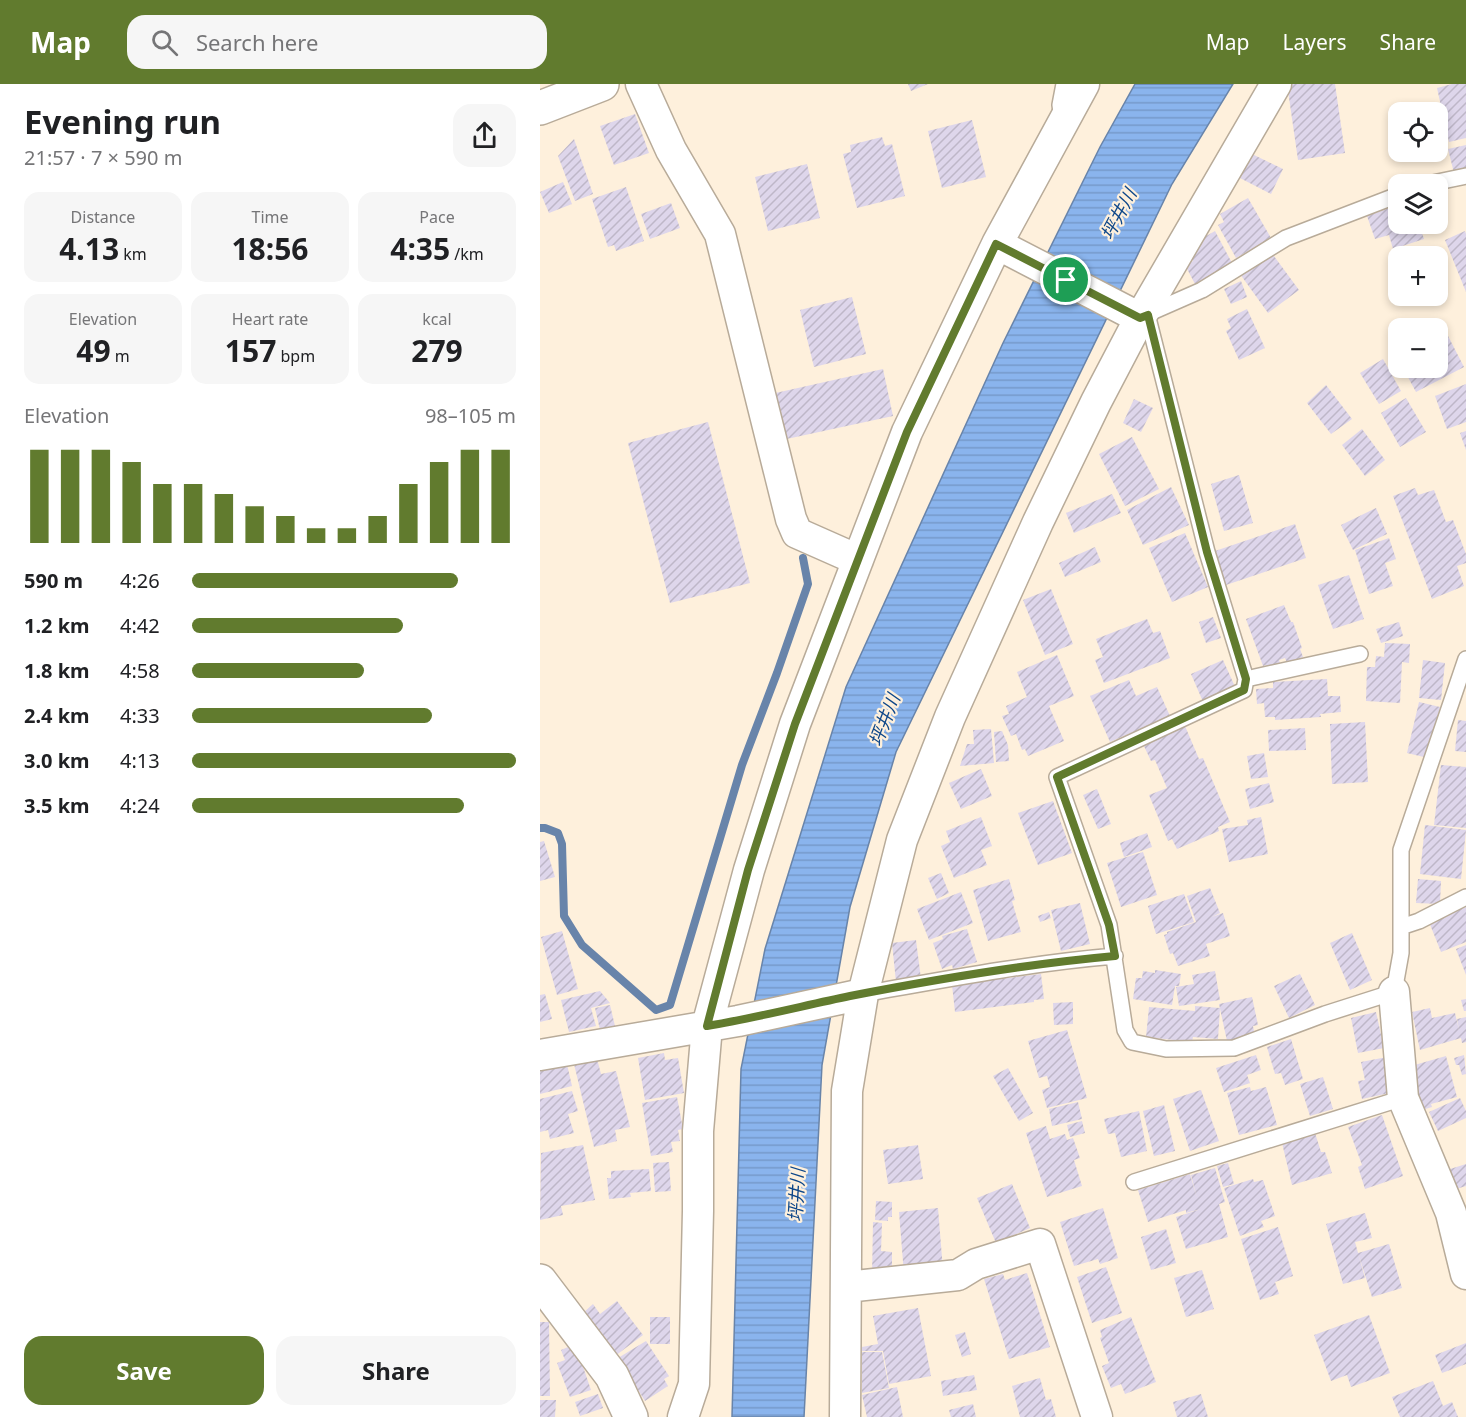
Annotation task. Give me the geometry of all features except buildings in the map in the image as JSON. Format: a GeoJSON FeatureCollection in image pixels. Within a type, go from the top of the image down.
{"type":"FeatureCollection","features":[{"type":"Feature","properties":{"kind":"street"},"geometry":{"type":"LineString","coordinates":[[540,108],[602,84]]}},
{"type":"Feature","properties":{"kind":"street"},"geometry":{"type":"LineString","coordinates":[[641,84],[671,150],[720,234],[791,519],[797,533],[858,560]]}},
{"type":"Feature","properties":{"kind":"street"},"geometry":{"type":"LineString","coordinates":[[683,1417],[694,1384],[698,1131],[707,1026],[748,870],[795,724],[907,432],[1084,84]]}},
{"type":"Feature","properties":{"kind":"street"},"geometry":{"type":"LineString","coordinates":[[845,1417],[847,1091],[856,995],[902,840],[950,717],[1038,522],[1138,314],[1276,84]]}},
{"type":"Feature","properties":{"kind":"street"},"geometry":{"type":"LineString","coordinates":[[1001,247],[1138,314]]}},
{"type":"Feature","properties":{"kind":"street"},"geometry":{"type":"LineString","coordinates":[[1394,992],[1403,1098],[1451,1213],[1466,1274]]}},
{"type":"Feature","properties":{"kind":"street"},"geometry":{"type":"LineString","coordinates":[[540,1055],[738,1021],[856,995]]}},
{"type":"Feature","properties":{"kind":"street"},"geometry":{"type":"LineString","coordinates":[[846,1287],[958,1275],[976,1264],[1040,1244],[1097,1417]]}},
{"type":"Feature","properties":{"kind":"street"},"geometry":{"type":"LineString","coordinates":[[540,1281],[612,1376],[631,1417]]}},
{"type":"Feature","properties":{"kind":"lane"},"geometry":{"type":"LineString","coordinates":[[1063,124],[1060,105],[1064,84]]}},
{"type":"Feature","properties":{"kind":"lane"},"geometry":{"type":"LineString","coordinates":[[1448,180],[1466,176]]}},
{"type":"Feature","properties":{"kind":"lane"},"geometry":{"type":"LineString","coordinates":[[1388,199],[1286,238],[1202,290],[1138,314],[1246,679],[1244,690],[1057,777],[1109,925],[1125,1030],[1132,1042],[1166,1049],[1234,1048],[1325,1014],[1394,992],[1401,953],[1401,850],[1466,659]]}},
{"type":"Feature","properties":{"kind":"lane"},"geometry":{"type":"LineString","coordinates":[[1246,679],[1360,654]]}},
{"type":"Feature","properties":{"kind":"lane"},"geometry":{"type":"LineString","coordinates":[[1401,927],[1419,921],[1466,897]]}},
{"type":"Feature","properties":{"kind":"lane"},"geometry":{"type":"LineString","coordinates":[[856,995],[998,970],[1065,960],[1115,956]]}},
{"type":"Feature","properties":{"kind":"lane"},"geometry":{"type":"LineString","coordinates":[[1134,1182],[1403,1098]]}},
{"type":"Feature","properties":{"kind":"water","name":"坪井川"},"geometry":{"type":"Polygon","coordinates":[[[1135,84],[1233,84],[1172,184],[896,752],[850,907],[822,1065],[804,1417],[732,1417],[741,1069],[765,949],[846,687],[1003,343],[1100,147],[1135,84]]]}},
{"type":"Feature","properties":{"kind":"waterway"},"geometry":{"type":"LineString","coordinates":[[540,828],[558,833],[562,844],[564,916],[582,945],[656,1010],[670,1005],[742,765],[808,584],[803,558]]}},
{"type":"Feature","properties":{"kind":"route"},"geometry":{"type":"LineString","coordinates":[[996,244],[1066,280],[1140,318],[1148,315],[1207,552],[1246,679],[1244,690],[1057,777],[1109,925],[1115,956],[1065,960],[998,970],[848,997],[707,1026],[748,870],[795,724],[907,432],[996,244]]}}]}
